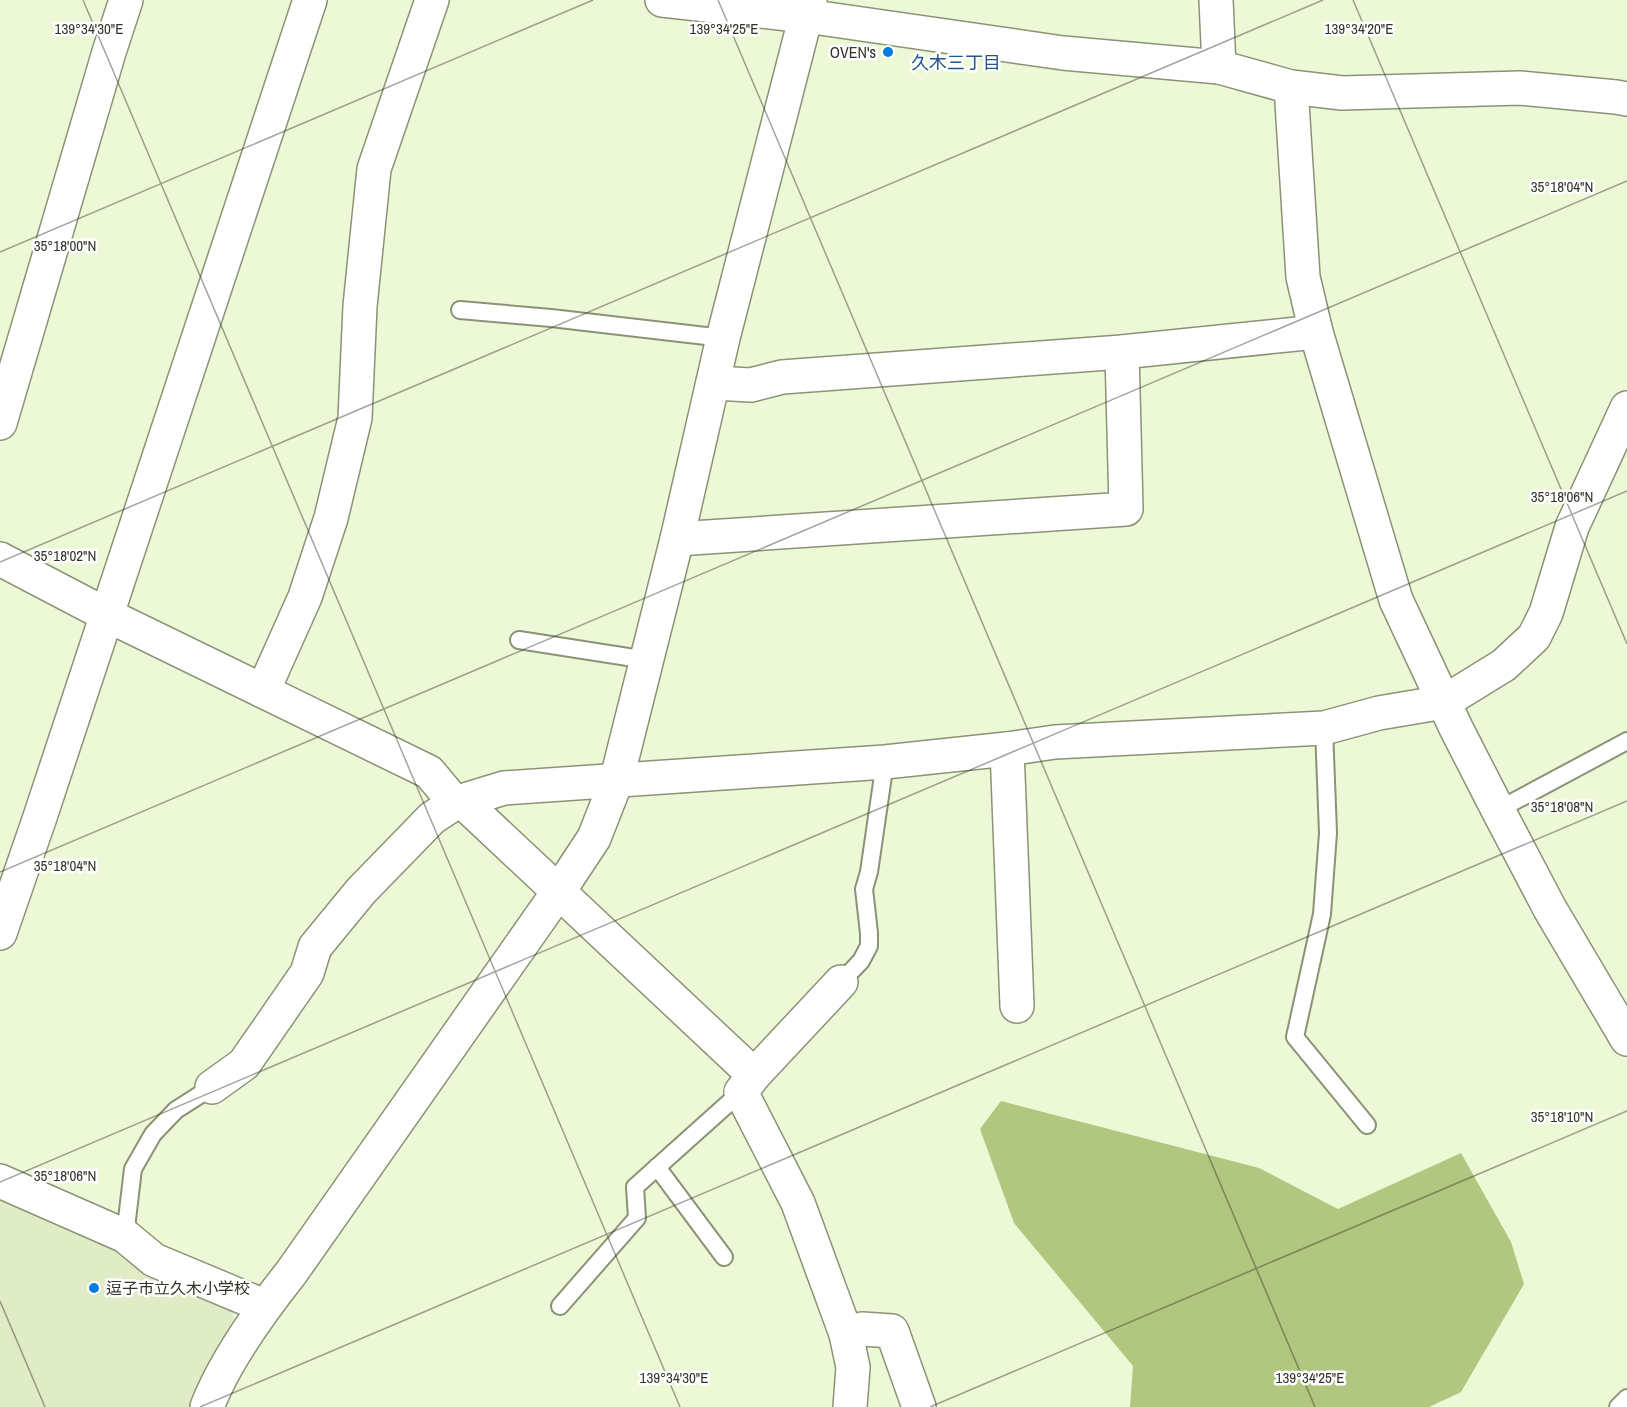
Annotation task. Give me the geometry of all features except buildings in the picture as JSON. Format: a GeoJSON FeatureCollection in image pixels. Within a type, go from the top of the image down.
{"type":"FeatureCollection","features":[{"type":"Feature","properties":{"kind":"street"},"geometry":{"type":"LineString","coordinates":[[0,423],[126,0]]}},
{"type":"Feature","properties":{"kind":"street"},"geometry":{"type":"LineString","coordinates":[[0,933],[310,0]]}},
{"type":"Feature","properties":{"kind":"street"},"geometry":{"type":"LineString","coordinates":[[263,691],[305,597],[331,518],[355,418],[360,306],[374,169],[432,0]]}},
{"type":"Feature","properties":{"kind":"street"},"geometry":{"type":"LineString","coordinates":[[662,0],[808,8],[1063,53],[1219,67],[1291,87],[1342,93],[1520,88],[1627,99]]}},
{"type":"Feature","properties":{"kind":"street"},"geometry":{"type":"LineString","coordinates":[[1216,0],[1219,67]]}},
{"type":"Feature","properties":{"kind":"street"},"geometry":{"type":"LineString","coordinates":[[207,1407],[215,1385],[264,1306],[298,1263],[594,838],[616,782],[677,539],[723,338],[808,8]]}},
{"type":"Feature","properties":{"kind":"street"},"geometry":{"type":"LineString","coordinates":[[1291,87],[1303,277],[1316,332],[1396,600],[1498,810],[1550,909],[1627,1040]]}},
{"type":"Feature","properties":{"kind":"street"},"geometry":{"type":"LineString","coordinates":[[713,383],[751,385],[782,377],[1122,352],[1316,332]]}},
{"type":"Feature","properties":{"kind":"street"},"geometry":{"type":"LineString","coordinates":[[677,539],[1126,509],[1122,352]]}},
{"type":"Feature","properties":{"kind":"street"},"geometry":{"type":"LineString","coordinates":[[212,1087],[244,1064],[307,973],[315,947],[361,891],[432,818],[459,802],[504,788],[885,762],[1056,742],[1324,728],[1379,713],[1444,702],[1504,665],[1534,637],[1546,613],[1572,528],[1627,408]]}},
{"type":"Feature","properties":{"kind":"street"},"geometry":{"type":"LineString","coordinates":[[0,559],[107,615],[429,772],[459,802],[559,891],[747,1084],[798,1203],[846,1334],[853,1367],[850,1407]]}},
{"type":"Feature","properties":{"kind":"street"},"geometry":{"type":"LineString","coordinates":[[1007,749],[1017,1006]]}},
{"type":"Feature","properties":{"kind":"street"},"geometry":{"type":"LineString","coordinates":[[747,1084],[841,982]]}},
{"type":"Feature","properties":{"kind":"street"},"geometry":{"type":"LineString","coordinates":[[0,1181],[125,1236],[154,1260],[264,1306]]}},
{"type":"Feature","properties":{"kind":"street"},"geometry":{"type":"LineString","coordinates":[[846,1334],[862,1329],[892,1331],[919,1407]]}},
{"type":"Feature","properties":{"kind":"lane"},"geometry":{"type":"LineString","coordinates":[[460,310],[723,338]]}},
{"type":"Feature","properties":{"kind":"lane"},"geometry":{"type":"LineString","coordinates":[[519,640],[647,660]]}},
{"type":"Feature","properties":{"kind":"lane"},"geometry":{"type":"LineString","coordinates":[[1324,728],[1328,832],[1322,914],[1295,1037],[1367,1125]]}},
{"type":"Feature","properties":{"kind":"lane"},"geometry":{"type":"LineString","coordinates":[[1498,810],[1627,741]]}},
{"type":"Feature","properties":{"kind":"lane"},"geometry":{"type":"LineString","coordinates":[[841,982],[861,961],[869,946],[870,933],[864,889],[869,872],[885,762]]}},
{"type":"Feature","properties":{"kind":"lane"},"geometry":{"type":"LineString","coordinates":[[560,1306],[637,1218],[635,1187],[747,1084]]}},
{"type":"Feature","properties":{"kind":"lane"},"geometry":{"type":"LineString","coordinates":[[125,1236],[133,1169],[153,1134],[176,1110],[212,1087]]}},
{"type":"Feature","properties":{"kind":"lane"},"geometry":{"type":"LineString","coordinates":[[657,1167],[724,1257]]}},
{"type":"Feature","properties":{"kind":"lane"},"geometry":{"type":"LineString","coordinates":[[1618,1407],[1627,1398]]}},
{"type":"Feature","properties":{"kind":"shaded area","name":"逗子市立久木小学校"},"geometry":{"type":"Polygon","coordinates":[[[0,1195],[114,1242],[228,1305],[237,1324],[195,1407],[0,1407],[0,1195]]]}},
{"type":"Feature","properties":{"kind":"green space"},"geometry":{"type":"Polygon","coordinates":[[[1001,1101],[1259,1168],[1338,1209],[1461,1153],[1511,1242],[1524,1284],[1461,1392],[1429,1407],[1130,1407],[1133,1366],[1014,1223],[980,1129],[1001,1101]]]}},
{"type":"Feature","properties":{"kind":"place","name":"OVEN's"},"geometry":{"type":"Point","coordinates":[888,52]}},
{"type":"Feature","properties":{"kind":"place","name":"逗子市立久木小学校"},"geometry":{"type":"Point","coordinates":[94,1288]}},
{"type":"Feature","properties":{"kind":"district","name":"久木三丁目"},"geometry":{"type":"Point","coordinates":[956,63]}}]}
